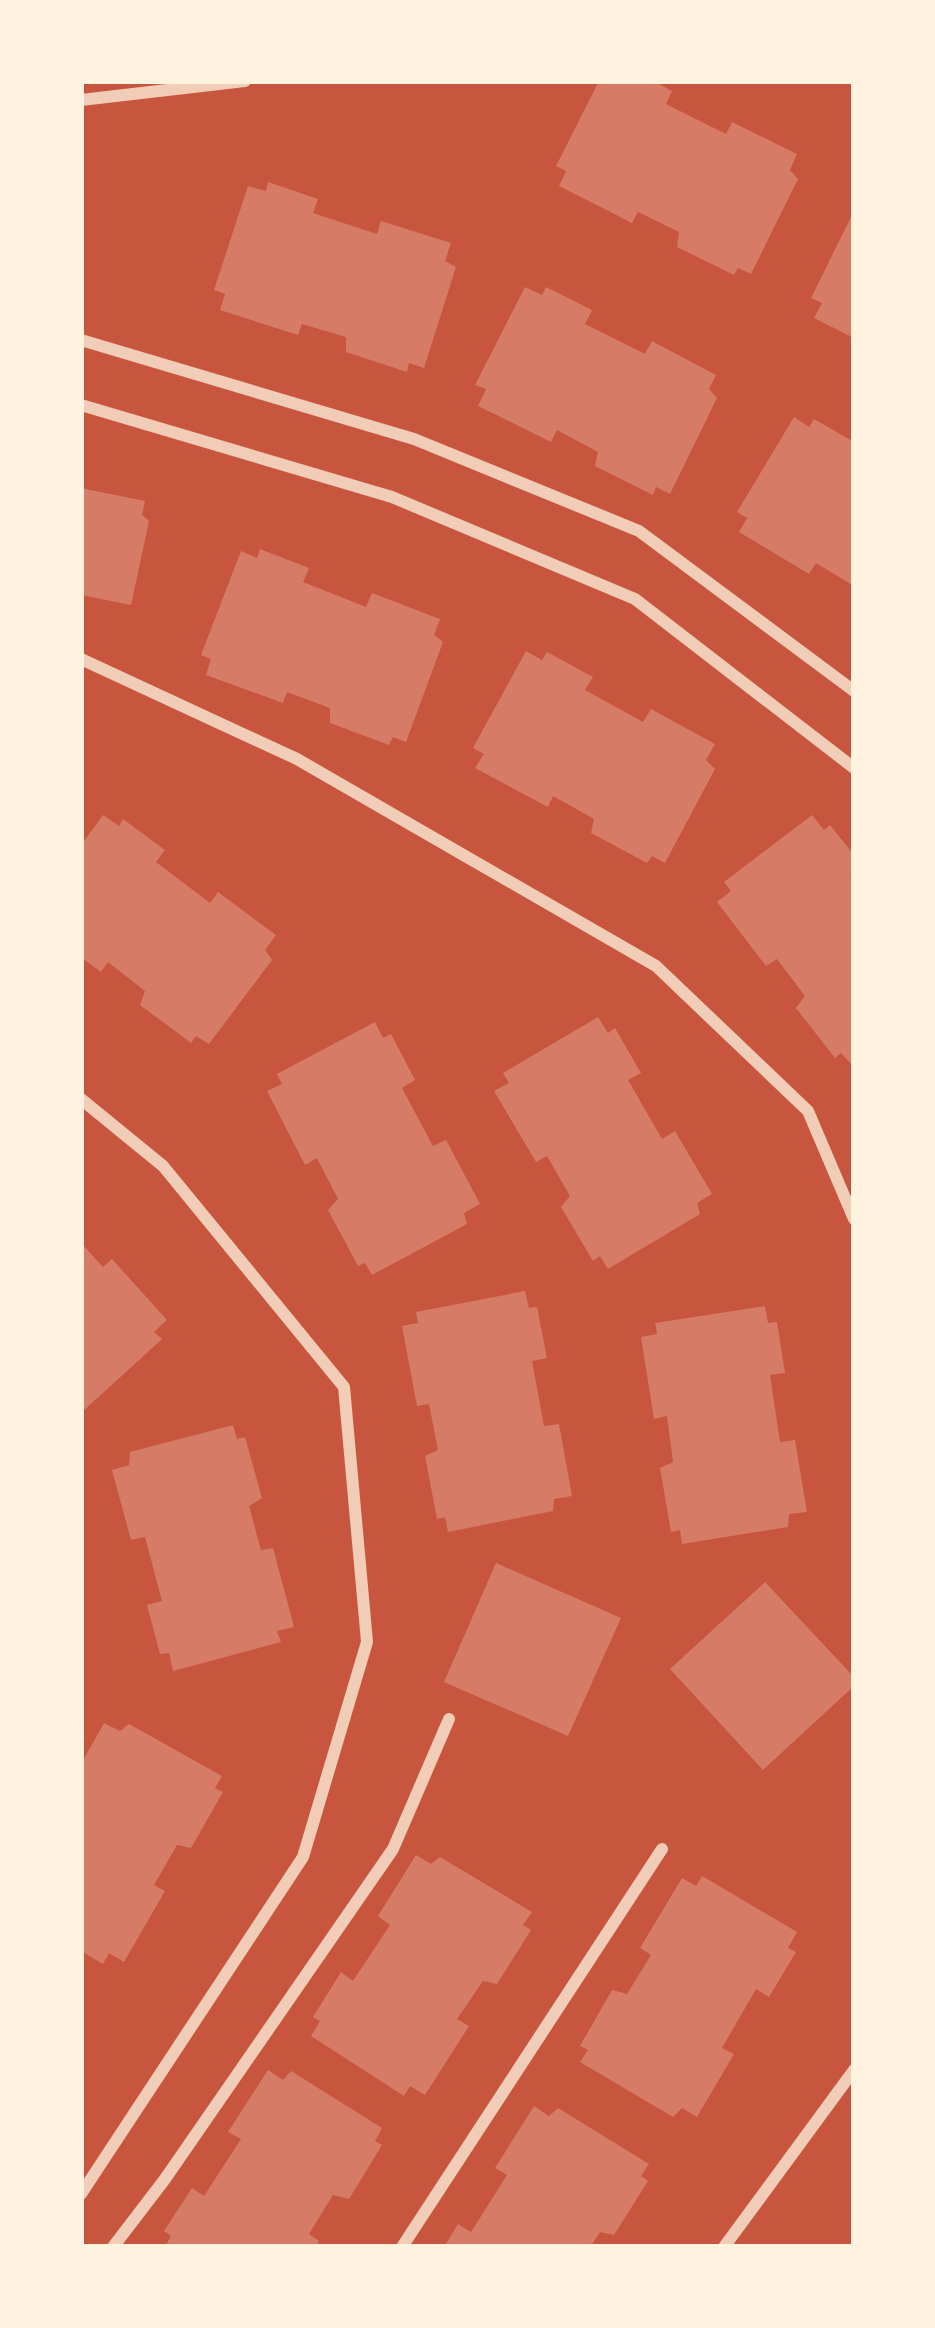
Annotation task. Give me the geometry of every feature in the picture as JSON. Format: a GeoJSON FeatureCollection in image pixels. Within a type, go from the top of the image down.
{"type":"FeatureCollection","features":[{"type":"Feature","properties":{"kind":"street"},"geometry":{"type":"LineString","coordinates":[[81,100],[245,81]]}},
{"type":"Feature","properties":{"kind":"street"},"geometry":{"type":"LineString","coordinates":[[81,340],[414,439],[639,531],[854,691]]}},
{"type":"Feature","properties":{"kind":"street"},"geometry":{"type":"LineString","coordinates":[[81,405],[392,497],[635,599],[854,768]]}},
{"type":"Feature","properties":{"kind":"street"},"geometry":{"type":"LineString","coordinates":[[81,658],[297,759],[656,966],[808,1111],[854,1219]]}},
{"type":"Feature","properties":{"kind":"street"},"geometry":{"type":"LineString","coordinates":[[81,1099],[163,1166],[344,1387],[367,1642],[302,1856],[81,2194]]}},
{"type":"Feature","properties":{"kind":"street"},"geometry":{"type":"LineString","coordinates":[[113,2247],[166,2179],[393,1849],[449,1719]]}},
{"type":"Feature","properties":{"kind":"street"},"geometry":{"type":"LineString","coordinates":[[402,2247],[662,1849]]}},
{"type":"Feature","properties":{"kind":"street"},"geometry":{"type":"LineString","coordinates":[[724,2247],[854,2070]]}},
{"type":"Feature","properties":{"kind":"building"},"geometry":{"type":"Polygon","coordinates":[[[599,81],[653,81],[672,91],[666,104],[726,134],[732,122],[797,154],[790,170],[798,179],[751,274],[738,268],[734,275],[677,247],[679,232],[638,212],[632,223],[559,186],[566,171],[556,166],[599,81]]]}},
{"type":"Feature","properties":{"kind":"building"},"geometry":{"type":"Polygon","coordinates":[[[268,182],[318,199],[313,213],[377,234],[381,221],[451,243],[445,261],[456,267],[424,368],[409,363],[407,372],[346,352],[346,337],[302,324],[298,335],[220,310],[225,294],[214,290],[248,186],[266,191],[268,182]]]}},
{"type":"Feature","properties":{"kind":"building"},"geometry":{"type":"Polygon","coordinates":[[[854,211],[854,338],[814,318],[822,303],[811,298],[854,211]]]}},
{"type":"Feature","properties":{"kind":"building"},"geometry":{"type":"Polygon","coordinates":[[[525,287],[542,295],[546,287],[592,310],[585,324],[645,354],[652,341],[716,375],[709,389],[717,398],[670,494],[656,487],[653,495],[595,466],[598,452],[557,430],[551,442],[478,406],[486,389],[475,385],[525,287]]]}},
{"type":"Feature","properties":{"kind":"building"},"geometry":{"type":"Polygon","coordinates":[[[794,417],[809,427],[814,419],[854,442],[854,586],[816,563],[809,574],[739,532],[747,518],[737,512],[794,417]]]}},
{"type":"Feature","properties":{"kind":"building"},"geometry":{"type":"Polygon","coordinates":[[[81,488],[145,501],[142,515],[149,521],[131,605],[81,595],[81,488]]]}},
{"type":"Feature","properties":{"kind":"building"},"geometry":{"type":"Polygon","coordinates":[[[260,549],[309,568],[303,582],[366,607],[372,593],[440,619],[434,635],[443,642],[406,742],[393,737],[389,745],[330,723],[330,708],[287,692],[283,703],[206,675],[211,659],[201,655],[241,551],[257,558],[260,549]]]}},
{"type":"Feature","properties":{"kind":"building"},"geometry":{"type":"Polygon","coordinates":[[[526,651],[542,660],[547,652],[593,677],[585,690],[643,722],[651,709],[715,744],[706,760],[715,769],[665,863],[652,856],[647,863],[591,833],[594,819],[553,796],[548,807],[475,768],[484,754],[473,748],[526,651]]]}},
{"type":"Feature","properties":{"kind":"building"},"geometry":{"type":"Polygon","coordinates":[[[103,815],[119,826],[123,819],[165,850],[156,862],[210,903],[218,892],[276,935],[265,950],[272,960],[209,1044],[196,1036],[191,1043],[140,1005],[145,991],[108,962],[101,972],[81,957],[81,845],[103,815]]]}},
{"type":"Feature","properties":{"kind":"building"},"geometry":{"type":"Polygon","coordinates":[[[812,815],[824,830],[830,825],[854,855],[850,876],[854,881],[851,1064],[841,1053],[835,1058],[796,1008],[805,996],[777,959],[766,966],[717,902],[731,891],[724,882],[812,815]]]}},
{"type":"Feature","properties":{"kind":"building"},"geometry":{"type":"Polygon","coordinates":[[[598,1017],[608,1033],[615,1028],[641,1073],[628,1080],[662,1139],[675,1131],[712,1194],[697,1203],[700,1214],[608,1269],[600,1256],[593,1261],[561,1207],[570,1196],[547,1156],[536,1162],[494,1091],[509,1083],[503,1073],[598,1017]]]}},
{"type":"Feature","properties":{"kind":"building"},"geometry":{"type":"Polygon","coordinates":[[[375,1022],[383,1038],[391,1034],[415,1080],[402,1088],[433,1146],[446,1140],[480,1204],[464,1213],[467,1224],[372,1275],[365,1263],[358,1266],[328,1210],[338,1199],[317,1158],[305,1165],[267,1091],[282,1084],[277,1074],[375,1022]]]}},
{"type":"Feature","properties":{"kind":"building"},"geometry":{"type":"Polygon","coordinates":[[[81,1243],[103,1267],[112,1259],[167,1320],[154,1332],[162,1339],[81,1413],[81,1243]]]}},
{"type":"Feature","properties":{"kind":"building"},"geometry":{"type":"Polygon","coordinates":[[[525,1291],[529,1308],[537,1307],[547,1358],[532,1361],[544,1426],[559,1424],[572,1496],[554,1499],[553,1511],[448,1532],[445,1517],[437,1519],[425,1456],[438,1450],[429,1404],[417,1406],[402,1326],[418,1323],[416,1312],[525,1291]]]}},
{"type":"Feature","properties":{"kind":"building"},"geometry":{"type":"Polygon","coordinates":[[[765,1306],[768,1323],[777,1322],[785,1373],[770,1375],[780,1442],[795,1440],[807,1512],[789,1514],[788,1527],[682,1544],[680,1530],[671,1532],[660,1468],[673,1462],[667,1416],[654,1419],[641,1337],[657,1334],[655,1323],[765,1306]]]}},
{"type":"Feature","properties":{"kind":"building"},"geometry":{"type":"Polygon","coordinates":[[[233,1425],[237,1439],[245,1437],[262,1498],[249,1506],[261,1550],[273,1548],[294,1627],[277,1631],[281,1642],[173,1671],[169,1653],[160,1654],[147,1605],[162,1601],[145,1537],[131,1540],[112,1470],[129,1465],[130,1452],[233,1425]]]}},
{"type":"Feature","properties":{"kind":"building"},"geometry":{"type":"Polygon","coordinates":[[[496,1563],[621,1618],[568,1736],[444,1682],[496,1563]]]}},
{"type":"Feature","properties":{"kind":"building"},"geometry":{"type":"Polygon","coordinates":[[[765,1582],[854,1677],[854,1686],[763,1770],[670,1669],[765,1582]]]}},
{"type":"Feature","properties":{"kind":"building"},"geometry":{"type":"Polygon","coordinates":[[[104,1723],[120,1731],[129,1724],[222,1776],[215,1788],[223,1792],[191,1848],[177,1845],[154,1885],[165,1891],[124,1962],[109,1953],[103,1964],[81,1951],[81,1764],[104,1723]]]}},
{"type":"Feature","properties":{"kind":"building"},"geometry":{"type":"Polygon","coordinates":[[[416,1855],[431,1864],[440,1857],[532,1912],[523,1925],[531,1930],[497,1984],[483,1981],[457,2019],[469,2026],[425,2095],[410,2086],[404,2096],[311,2036],[320,2021],[313,2017],[341,1972],[353,1981],[390,1925],[378,1916],[416,1855]]]}},
{"type":"Feature","properties":{"kind":"building"},"geometry":{"type":"Polygon","coordinates":[[[702,1876],[797,1932],[788,1948],[796,1952],[769,1997],[756,1989],[722,2048],[734,2054],[697,2117],[682,2108],[673,2117],[580,2062],[588,2050],[580,2046],[612,1990],[627,1994],[651,1955],[640,1948],[682,1878],[696,1886],[702,1876]]]}},
{"type":"Feature","properties":{"kind":"building"},"geometry":{"type":"Polygon","coordinates":[[[268,2070],[283,2080],[291,2071],[382,2128],[375,2141],[382,2145],[349,2199],[333,2195],[309,2234],[319,2241],[316,2247],[165,2247],[171,2236],[164,2231],[192,2188],[204,2196],[241,2139],[228,2132],[268,2070]]]}},
{"type":"Feature","properties":{"kind":"building"},"geometry":{"type":"Polygon","coordinates":[[[534,2106],[549,2116],[558,2108],[649,2164],[641,2176],[648,2181],[614,2235],[600,2232],[590,2247],[444,2247],[458,2224],[471,2232],[507,2175],[495,2168],[534,2106]]]}}]}
